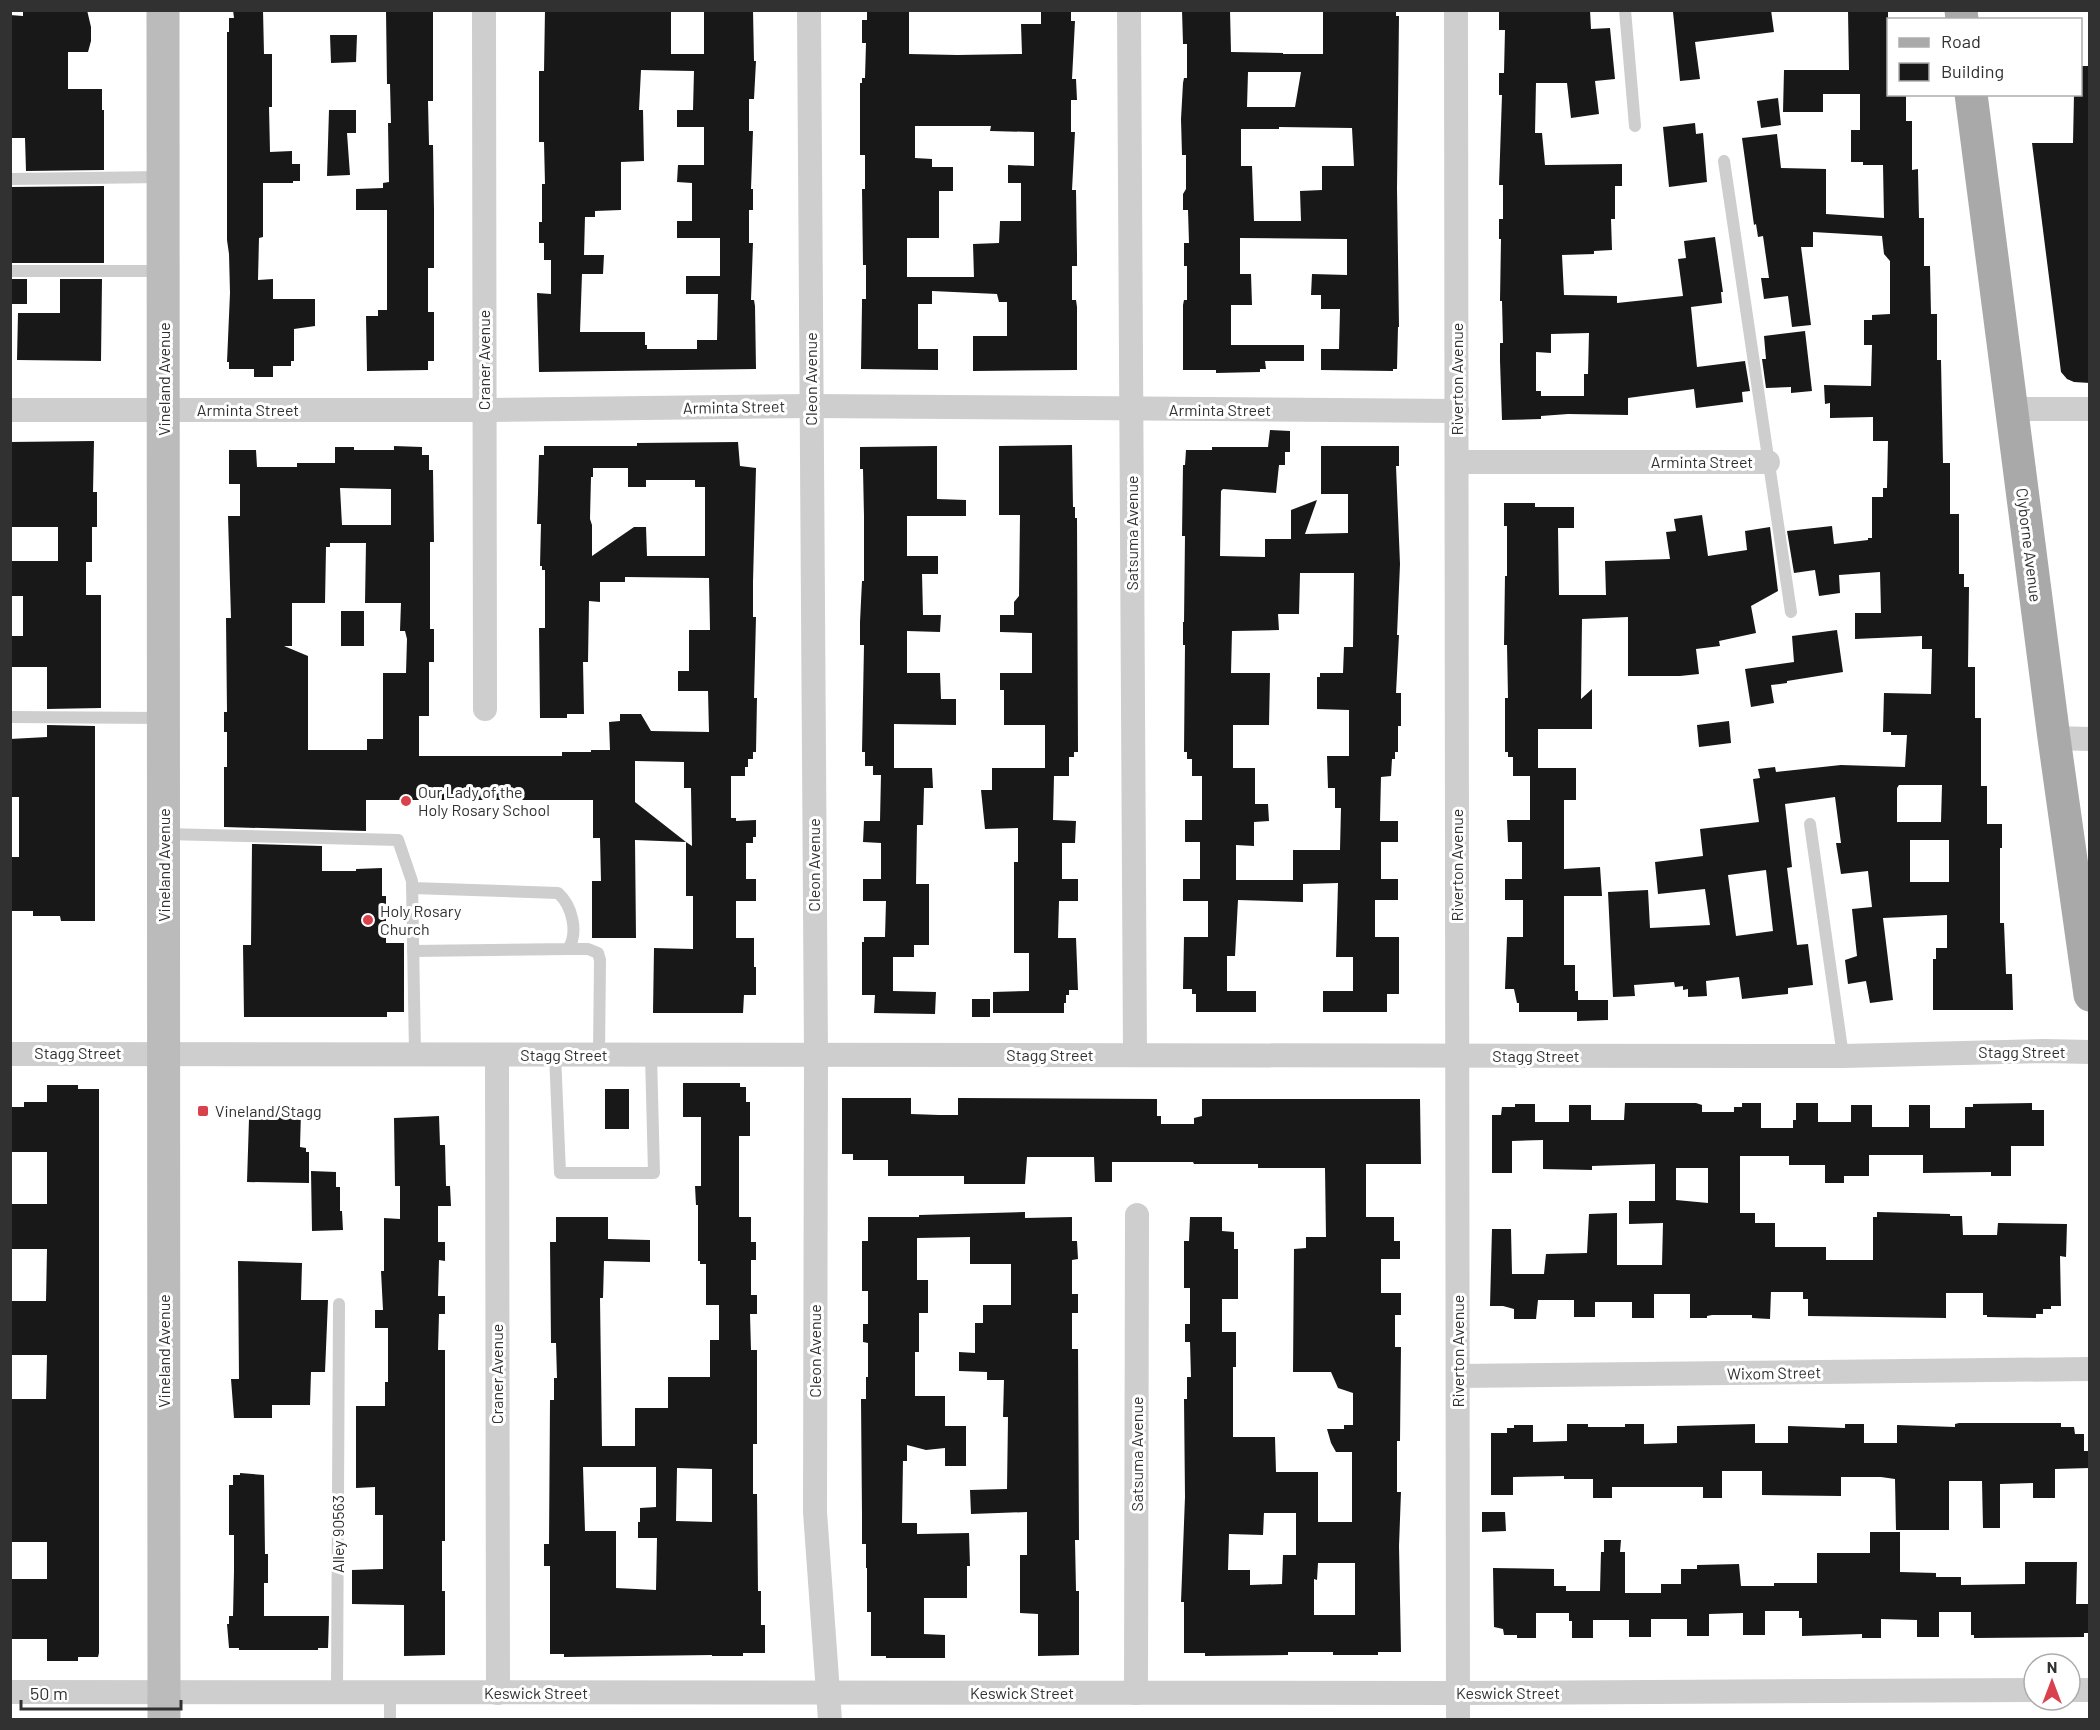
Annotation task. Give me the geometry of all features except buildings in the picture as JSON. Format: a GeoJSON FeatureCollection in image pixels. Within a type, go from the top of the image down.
{"type":"FeatureCollection","features":[{"type":"Feature","properties":{"kind":"main road","name":"Vineland Avenue"},"geometry":{"type":"LineString","coordinates":[[163,10],[164,1706]]}},
{"type":"Feature","properties":{"kind":"main road","name":"Clyborne Avenue"},"geometry":{"type":"LineString","coordinates":[[1971,96],[2054,738],[2090,995]]}},
{"type":"Feature","properties":{"kind":"street","name":"Craner Avenue"},"geometry":{"type":"LineString","coordinates":[[484,10],[485,710]]}},
{"type":"Feature","properties":{"kind":"street","name":"Cleon Avenue"},"geometry":{"type":"LineString","coordinates":[[810,10],[816,1055],[815,1512],[830,1719]]}},
{"type":"Feature","properties":{"kind":"street","name":"Satsuma Avenue"},"geometry":{"type":"LineString","coordinates":[[1129,10],[1135,1055]]}},
{"type":"Feature","properties":{"kind":"street","name":"Riverton Avenue"},"geometry":{"type":"LineString","coordinates":[[1456,10],[1458,1719]]}},
{"type":"Feature","properties":{"kind":"street","name":"Arminta Street"},"geometry":{"type":"LineString","coordinates":[[10,410],[484,410],[811,406],[1457,411]]}},
{"type":"Feature","properties":{"kind":"street"},"geometry":{"type":"LineString","coordinates":[[2012,409],[2090,409]]}},
{"type":"Feature","properties":{"kind":"street","name":"Arminta Street"},"geometry":{"type":"LineString","coordinates":[[1457,462],[1768,462]]}},
{"type":"Feature","properties":{"kind":"street"},"geometry":{"type":"LineString","coordinates":[[2054,738],[2090,739]]}},
{"type":"Feature","properties":{"kind":"street","name":"Stagg Street"},"geometry":{"type":"LineString","coordinates":[[10,1054],[1843,1056],[2090,1052]]}},
{"type":"Feature","properties":{"kind":"street","name":"Craner Avenue"},"geometry":{"type":"LineString","coordinates":[[497,1055],[498,1693]]}},
{"type":"Feature","properties":{"kind":"street","name":"Satsuma Avenue"},"geometry":{"type":"LineString","coordinates":[[1136,1693],[1137,1215]]}},
{"type":"Feature","properties":{"kind":"street","name":"Wixom Street"},"geometry":{"type":"LineString","coordinates":[[1458,1376],[2090,1369]]}},
{"type":"Feature","properties":{"kind":"street","name":"Keswick Street"},"geometry":{"type":"LineString","coordinates":[[10,1692],[164,1706],[337,1692],[1458,1693],[2022,1690]]}},
{"type":"Feature","properties":{"kind":"lane"},"geometry":{"type":"LineString","coordinates":[[1625,10],[1635,126]]}},
{"type":"Feature","properties":{"kind":"lane"},"geometry":{"type":"LineString","coordinates":[[1724,161],[1791,612]]}},
{"type":"Feature","properties":{"kind":"lane"},"geometry":{"type":"LineString","coordinates":[[10,179],[164,177]]}},
{"type":"Feature","properties":{"kind":"lane"},"geometry":{"type":"LineString","coordinates":[[10,271],[164,271]]}},
{"type":"Feature","properties":{"kind":"lane"},"geometry":{"type":"LineString","coordinates":[[10,717],[163,718]]}},
{"type":"Feature","properties":{"kind":"lane"},"geometry":{"type":"LineString","coordinates":[[1810,824],[1843,1056]]}},
{"type":"Feature","properties":{"kind":"lane"},"geometry":{"type":"LineString","coordinates":[[164,834],[398,840],[412,881],[415,1054]]}},
{"type":"Feature","properties":{"kind":"lane"},"geometry":{"type":"LineString","coordinates":[[412,888],[558,892],[571,909],[573,942],[568,949]]}},
{"type":"Feature","properties":{"kind":"lane"},"geometry":{"type":"LineString","coordinates":[[413,951],[588,949],[598,952],[600,960],[599,1054]]}},
{"type":"Feature","properties":{"kind":"lane"},"geometry":{"type":"LineString","coordinates":[[555,1054],[560,1173],[654,1173],[651,1055]]}},
{"type":"Feature","properties":{"kind":"lane","name":"Alley 90563"},"geometry":{"type":"LineString","coordinates":[[337,1692],[339,1304]]}},
{"type":"Feature","properties":{"kind":"lane"},"geometry":{"type":"LineString","coordinates":[[390,1692],[390,1719]]}},
{"type":"Feature","properties":{"kind":"place","name":"Our Lady of the Holy Rosary School"},"geometry":{"type":"Point","coordinates":[406,801]}},
{"type":"Feature","properties":{"kind":"place","name":"Holy Rosary Church"},"geometry":{"type":"Point","coordinates":[368,920]}},
{"type":"Feature","properties":{"kind":"place","name":"Vineland/Stagg"},"geometry":{"type":"Point","coordinates":[203,1111]}}]}
